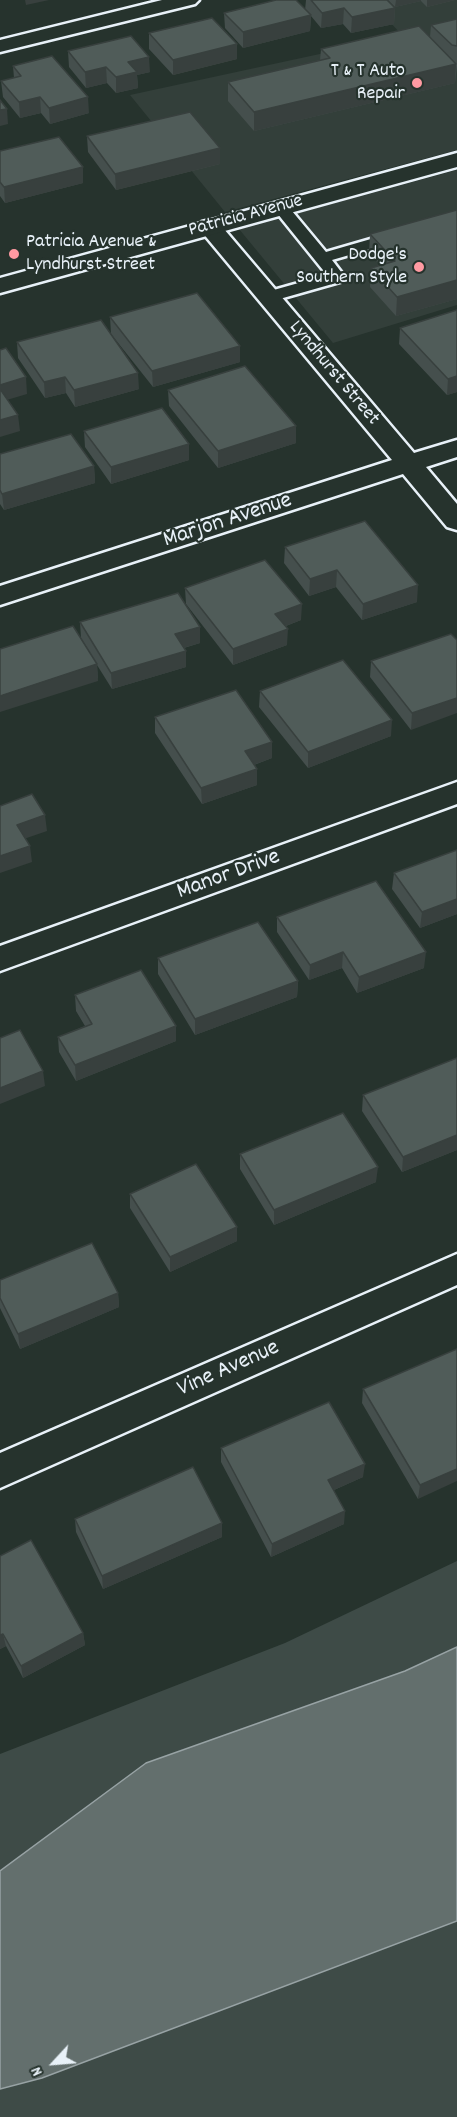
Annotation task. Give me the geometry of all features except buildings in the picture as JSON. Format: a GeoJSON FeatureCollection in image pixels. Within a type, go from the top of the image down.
{"type":"FeatureCollection","features":[{"type":"Feature","properties":{"kind":"street"},"geometry":{"type":"LineString","coordinates":[[0,46],[188,0]]}},
{"type":"Feature","properties":{"kind":"street","name":"Patricia Avenue"},"geometry":{"type":"LineString","coordinates":[[0,286],[457,160]]}},
{"type":"Feature","properties":{"kind":"street","name":"Lyndhurst Street"},"geometry":{"type":"LineString","coordinates":[[210,227],[457,521]]}},
{"type":"Feature","properties":{"kind":"street","name":"Marjon Avenue"},"geometry":{"type":"LineString","coordinates":[[0,596],[457,448]]}},
{"type":"Feature","properties":{"kind":"street","name":"Manor Drive"},"geometry":{"type":"LineString","coordinates":[[0,959],[457,793]]}},
{"type":"Feature","properties":{"kind":"street","name":"Vine Avenue"},"geometry":{"type":"LineString","coordinates":[[0,1471],[457,1269]]}},
{"type":"Feature","properties":{"kind":"lane"},"geometry":{"type":"LineString","coordinates":[[269,297],[337,278],[281,208]]}},
{"type":"Feature","properties":{"kind":"lane"},"geometry":{"type":"LineString","coordinates":[[322,258],[457,219]]}},
{"type":"Feature","properties":{"kind":"shaded area"},"geometry":{"type":"Polygon","coordinates":[[[369,0],[457,0],[457,150],[225,212],[130,95],[403,36],[369,0]]]}},
{"type":"Feature","properties":{"kind":"shaded area"},"geometry":{"type":"Polygon","coordinates":[[[457,170],[457,305],[333,343],[239,229],[457,170]]]}},
{"type":"Feature","properties":{"kind":"shaded area"},"geometry":{"type":"Polygon","coordinates":[[[457,1561],[457,1647],[405,1671],[146,1763],[0,1871],[0,1754],[285,1643],[457,1561]]]}},
{"type":"Feature","properties":{"kind":"shaded area"},"geometry":{"type":"Polygon","coordinates":[[[457,1647],[457,1921],[42,2078],[0,2089],[0,1871],[146,1763],[405,1671],[457,1647]]]}},
{"type":"Feature","properties":{"kind":"shaded area"},"geometry":{"type":"Polygon","coordinates":[[[457,1921],[457,2117],[0,2117],[0,2089],[42,2078],[457,1921]]]}},
{"type":"Feature","properties":{"kind":"place","name":"T & T Auto Repair"},"geometry":{"type":"Point","coordinates":[417,83]}},
{"type":"Feature","properties":{"kind":"place","name":"Patricia Avenue & Lyndhurst Street"},"geometry":{"type":"Point","coordinates":[14,254]}},
{"type":"Feature","properties":{"kind":"place","name":"Dodge's Southern Style"},"geometry":{"type":"Point","coordinates":[419,267]}}]}
